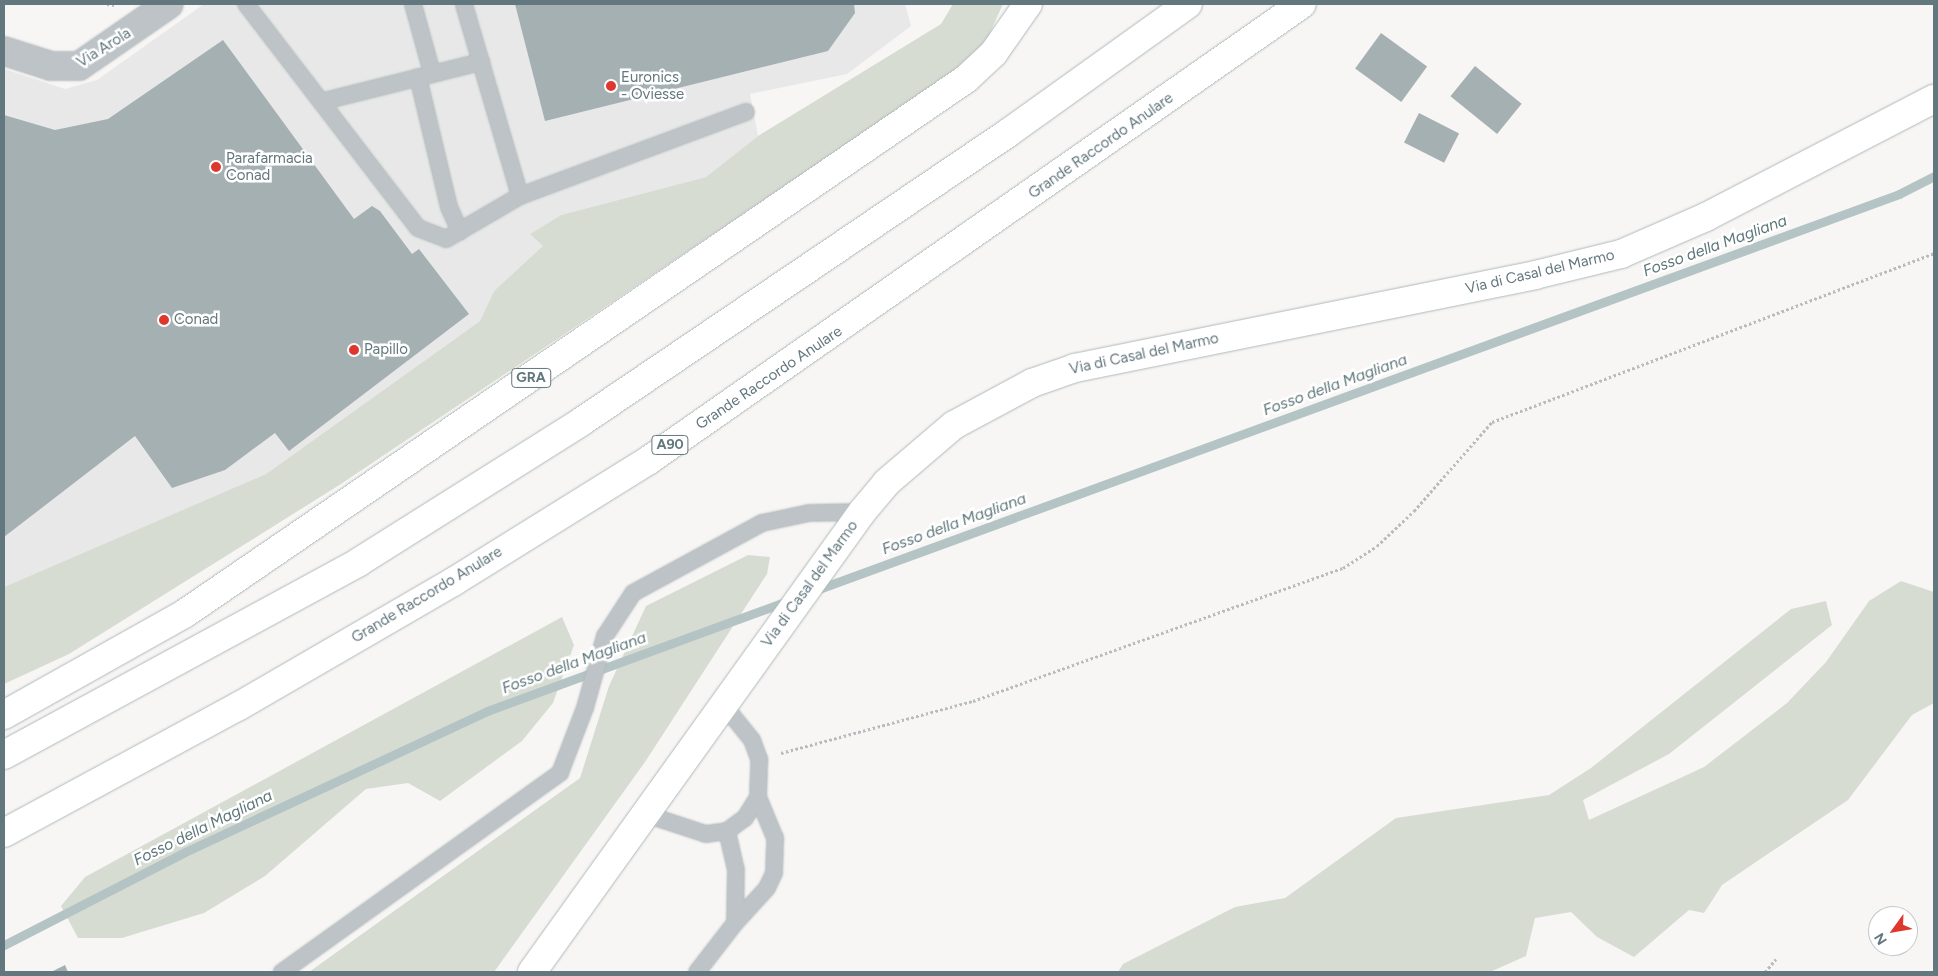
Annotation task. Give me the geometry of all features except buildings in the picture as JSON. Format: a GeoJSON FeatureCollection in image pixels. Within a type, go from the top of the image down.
{"type":"FeatureCollection","features":[{"type":"Feature","properties":{"kind":"main road","name":"GRA"},"geometry":{"type":"LineString","coordinates":[[4,715],[184,614],[958,84],[993,54],[1028,4]]}},
{"type":"Feature","properties":{"kind":"main road"},"geometry":{"type":"LineString","coordinates":[[4,755],[358,562],[581,422],[1008,133],[1188,4]]}},
{"type":"Feature","properties":{"kind":"main road","name":"Grande Raccordo Anulare"},"geometry":{"type":"LineString","coordinates":[[4,832],[273,686],[453,582],[649,460],[1302,4]]}},
{"type":"Feature","properties":{"kind":"main road","name":"Via di Casal del Marmo"},"geometry":{"type":"LineString","coordinates":[[532,972],[855,520],[939,436],[1032,383],[1103,361],[1492,284],[1621,254],[1706,217],[1934,98]]}},
{"type":"Feature","properties":{"kind":"street","name":"Via Arola"},"geometry":{"type":"LineString","coordinates":[[4,51],[50,66],[79,66],[168,4]]}},
{"type":"Feature","properties":{"kind":"lane"},"geometry":{"type":"LineString","coordinates":[[246,4],[324,101],[418,228],[446,239],[520,196],[746,112]]}},
{"type":"Feature","properties":{"kind":"lane"},"geometry":{"type":"LineString","coordinates":[[413,4],[449,207],[460,232]]}},
{"type":"Feature","properties":{"kind":"lane"},"geometry":{"type":"LineString","coordinates":[[464,4],[520,196]]}},
{"type":"Feature","properties":{"kind":"lane"},"geometry":{"type":"LineString","coordinates":[[324,101],[481,62]]}},
{"type":"Feature","properties":{"kind":"lane"},"geometry":{"type":"LineString","coordinates":[[282,972],[560,773],[585,708],[605,636],[633,593],[762,523],[809,513],[855,520]]}},
{"type":"Feature","properties":{"kind":"lane"},"geometry":{"type":"LineString","coordinates":[[697,972],[735,923],[767,888],[774,873],[775,838],[758,797],[759,759],[730,694]]}},
{"type":"Feature","properties":{"kind":"lane"},"geometry":{"type":"LineString","coordinates":[[645,814],[706,834],[727,830],[745,818],[758,797]]}},
{"type":"Feature","properties":{"kind":"lane"},"geometry":{"type":"LineString","coordinates":[[727,830],[736,870],[735,923]]}},
{"type":"Feature","properties":{"kind":"path"},"geometry":{"type":"LineString","coordinates":[[759,759],[973,701],[1343,568],[1377,546],[1414,511],[1492,422],[1934,253]]}},
{"type":"Feature","properties":{"kind":"path"},"geometry":{"type":"LineString","coordinates":[[1765,972],[1776,959]]}},
{"type":"Feature","properties":{"kind":"shaded area"},"geometry":{"type":"Polygon","coordinates":[[[204,4],[905,4],[911,26],[847,74],[750,94],[758,136],[706,177],[561,215],[530,234],[544,246],[494,291],[480,321],[266,474],[4,587],[4,69],[65,89],[97,80],[204,4]]]}},
{"type":"Feature","properties":{"kind":"shaded area"},"geometry":{"type":"Polygon","coordinates":[[[953,4],[1003,4],[980,55],[341,484],[69,654],[4,684],[4,587],[266,474],[480,321],[494,291],[543,246],[530,234],[561,215],[706,177],[758,136],[941,24],[953,4]]]}},
{"type":"Feature","properties":{"kind":"shaded area"},"geometry":{"type":"Polygon","coordinates":[[[748,555],[770,557],[767,574],[645,762],[494,972],[309,972],[580,778],[609,686],[646,606],[748,555]]]}},
{"type":"Feature","properties":{"kind":"shaded area"},"geometry":{"type":"Polygon","coordinates":[[[1901,581],[1934,592],[1934,703],[1912,715],[1848,800],[1722,885],[1704,913],[1689,910],[1634,957],[1597,937],[1571,912],[1535,918],[1526,956],[1490,972],[1118,972],[1123,964],[1235,907],[1285,898],[1396,818],[1549,795],[1591,768],[1791,609],[1826,601],[1832,625],[1669,754],[1583,800],[1589,820],[1704,767],[1787,703],[1826,662],[1869,601],[1901,581]]]}},
{"type":"Feature","properties":{"kind":"shaded area"},"geometry":{"type":"Polygon","coordinates":[[[562,617],[574,645],[553,703],[522,741],[440,801],[408,783],[366,789],[265,876],[204,913],[122,938],[78,938],[61,906],[85,877],[562,617]]]}},
{"type":"Feature","properties":{"kind":"waterway","name":"Fosso della Magliana"},"geometry":{"type":"LineString","coordinates":[[816,590],[1899,194],[1934,176]]}},
{"type":"Feature","properties":{"kind":"waterway","name":"Fosso della Magliana"},"geometry":{"type":"LineString","coordinates":[[4,945],[185,852],[487,711],[790,600]]}},
{"type":"Feature","properties":{"kind":"place","name":"Euronics - Oviesse"},"geometry":{"type":"Point","coordinates":[611,86]}},
{"type":"Feature","properties":{"kind":"place","name":"Parafarmacia Conad"},"geometry":{"type":"Point","coordinates":[216,167]}},
{"type":"Feature","properties":{"kind":"place","name":"Conad"},"geometry":{"type":"Point","coordinates":[164,320]}},
{"type":"Feature","properties":{"kind":"place","name":"Papillo"},"geometry":{"type":"Point","coordinates":[354,350]}}]}
